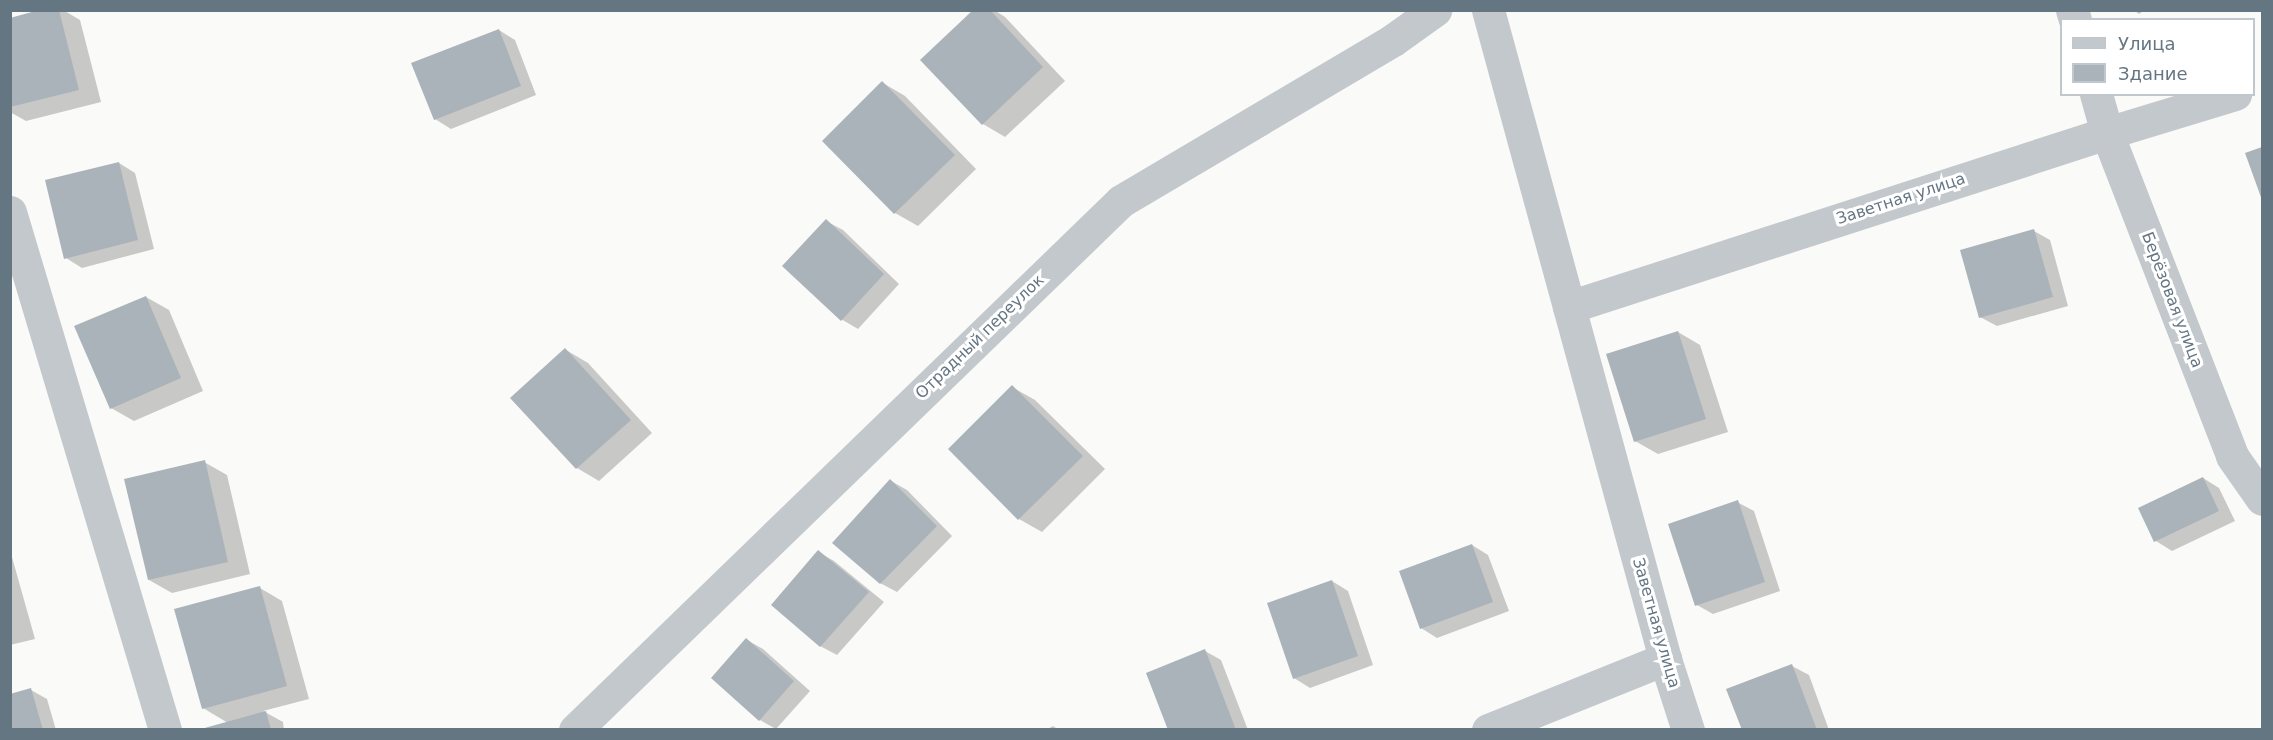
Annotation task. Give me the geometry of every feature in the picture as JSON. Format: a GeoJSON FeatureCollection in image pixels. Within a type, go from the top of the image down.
{"type":"FeatureCollection","features":[{"type":"Feature","properties":{"kind":"street","name":"Отрадный переулок"},"geometry":{"type":"LineString","coordinates":[[575,729],[1120,201],[1394,40],[1435,10]]}},
{"type":"Feature","properties":{"kind":"street","name":"Заветная улица"},"geometry":{"type":"LineString","coordinates":[[1488,10],[1665,660],[1688,729]]}},
{"type":"Feature","properties":{"kind":"street","name":"Берёзовая улица"},"geometry":{"type":"LineString","coordinates":[[2097,96],[2107,133],[2232,456],[2262,500]]}},
{"type":"Feature","properties":{"kind":"street","name":"Заветная улица"},"geometry":{"type":"LineString","coordinates":[[1569,307],[2228,96]]}},
{"type":"Feature","properties":{"kind":"street"},"geometry":{"type":"LineString","coordinates":[[10,212],[165,729]]}},
{"type":"Feature","properties":{"kind":"street"},"geometry":{"type":"LineString","coordinates":[[1488,729],[1665,660]]}},
{"type":"Feature","properties":{"kind":"building"},"geometry":{"type":"Polygon","coordinates":[[[39,10],[59,10],[79,90],[10,107],[10,18],[39,10]]]}},
{"type":"Feature","properties":{"kind":"building"},"geometry":{"type":"Polygon","coordinates":[[[973,10],[990,10],[1043,67],[982,125],[920,60],[973,10]]]}},
{"type":"Feature","properties":{"kind":"building"},"geometry":{"type":"Polygon","coordinates":[[[499,29],[521,86],[434,120],[411,63],[499,29]]]}},
{"type":"Feature","properties":{"kind":"building"},"geometry":{"type":"Polygon","coordinates":[[[882,81],[955,155],[894,214],[822,141],[882,81]]]}},
{"type":"Feature","properties":{"kind":"building"},"geometry":{"type":"Polygon","coordinates":[[[2262,147],[2262,200],[2245,153],[2262,147]]]}},
{"type":"Feature","properties":{"kind":"building"},"geometry":{"type":"Polygon","coordinates":[[[119,162],[138,240],[64,259],[45,180],[119,162]]]}},
{"type":"Feature","properties":{"kind":"building"},"geometry":{"type":"Polygon","coordinates":[[[826,219],[884,274],[841,321],[782,266],[826,219]]]}},
{"type":"Feature","properties":{"kind":"building"},"geometry":{"type":"Polygon","coordinates":[[[2034,229],[2053,297],[1979,318],[1960,250],[2034,229]]]}},
{"type":"Feature","properties":{"kind":"building"},"geometry":{"type":"Polygon","coordinates":[[[146,296],[181,378],[110,409],[74,326],[146,296]]]}},
{"type":"Feature","properties":{"kind":"building"},"geometry":{"type":"Polygon","coordinates":[[[1678,331],[1706,419],[1634,442],[1606,354],[1678,331]]]}},
{"type":"Feature","properties":{"kind":"building"},"geometry":{"type":"Polygon","coordinates":[[[565,348],[631,420],[576,469],[510,398],[565,348]]]}},
{"type":"Feature","properties":{"kind":"building"},"geometry":{"type":"Polygon","coordinates":[[[1012,385],[1083,456],[1018,520],[948,449],[1012,385]]]}},
{"type":"Feature","properties":{"kind":"building"},"geometry":{"type":"Polygon","coordinates":[[[205,460],[228,562],[148,580],[124,479],[205,460]]]}},
{"type":"Feature","properties":{"kind":"building"},"geometry":{"type":"Polygon","coordinates":[[[2203,477],[2219,511],[2154,542],[2138,508],[2203,477]]]}},
{"type":"Feature","properties":{"kind":"building"},"geometry":{"type":"Polygon","coordinates":[[[890,479],[937,526],[880,584],[832,543],[890,479]]]}},
{"type":"Feature","properties":{"kind":"building"},"geometry":{"type":"Polygon","coordinates":[[[1738,500],[1765,582],[1695,606],[1668,524],[1738,500]]]}},
{"type":"Feature","properties":{"kind":"building"},"geometry":{"type":"Polygon","coordinates":[[[1472,544],[1493,602],[1420,629],[1399,571],[1472,544]]]}},
{"type":"Feature","properties":{"kind":"building"},"geometry":{"type":"Polygon","coordinates":[[[818,550],[869,592],[820,647],[771,605],[818,550]]]}},
{"type":"Feature","properties":{"kind":"building"},"geometry":{"type":"Polygon","coordinates":[[[1332,580],[1358,656],[1293,679],[1267,603],[1332,580]]]}},
{"type":"Feature","properties":{"kind":"building"},"geometry":{"type":"Polygon","coordinates":[[[260,586],[287,686],[202,709],[174,609],[260,586]]]}},
{"type":"Feature","properties":{"kind":"building"},"geometry":{"type":"Polygon","coordinates":[[[746,638],[794,681],[759,721],[711,678],[746,638]]]}},
{"type":"Feature","properties":{"kind":"building"},"geometry":{"type":"Polygon","coordinates":[[[1205,649],[1236,730],[1168,730],[1146,673],[1205,649]]]}},
{"type":"Feature","properties":{"kind":"building"},"geometry":{"type":"Polygon","coordinates":[[[1792,664],[1817,730],[1742,730],[1726,689],[1792,664]]]}},
{"type":"Feature","properties":{"kind":"building"},"geometry":{"type":"Polygon","coordinates":[[[31,688],[43,730],[10,730],[10,694],[31,688]]]}},
{"type":"Feature","properties":{"kind":"building"},"geometry":{"type":"Polygon","coordinates":[[[266,711],[271,730],[201,730],[201,729],[266,711]]]}}]}
